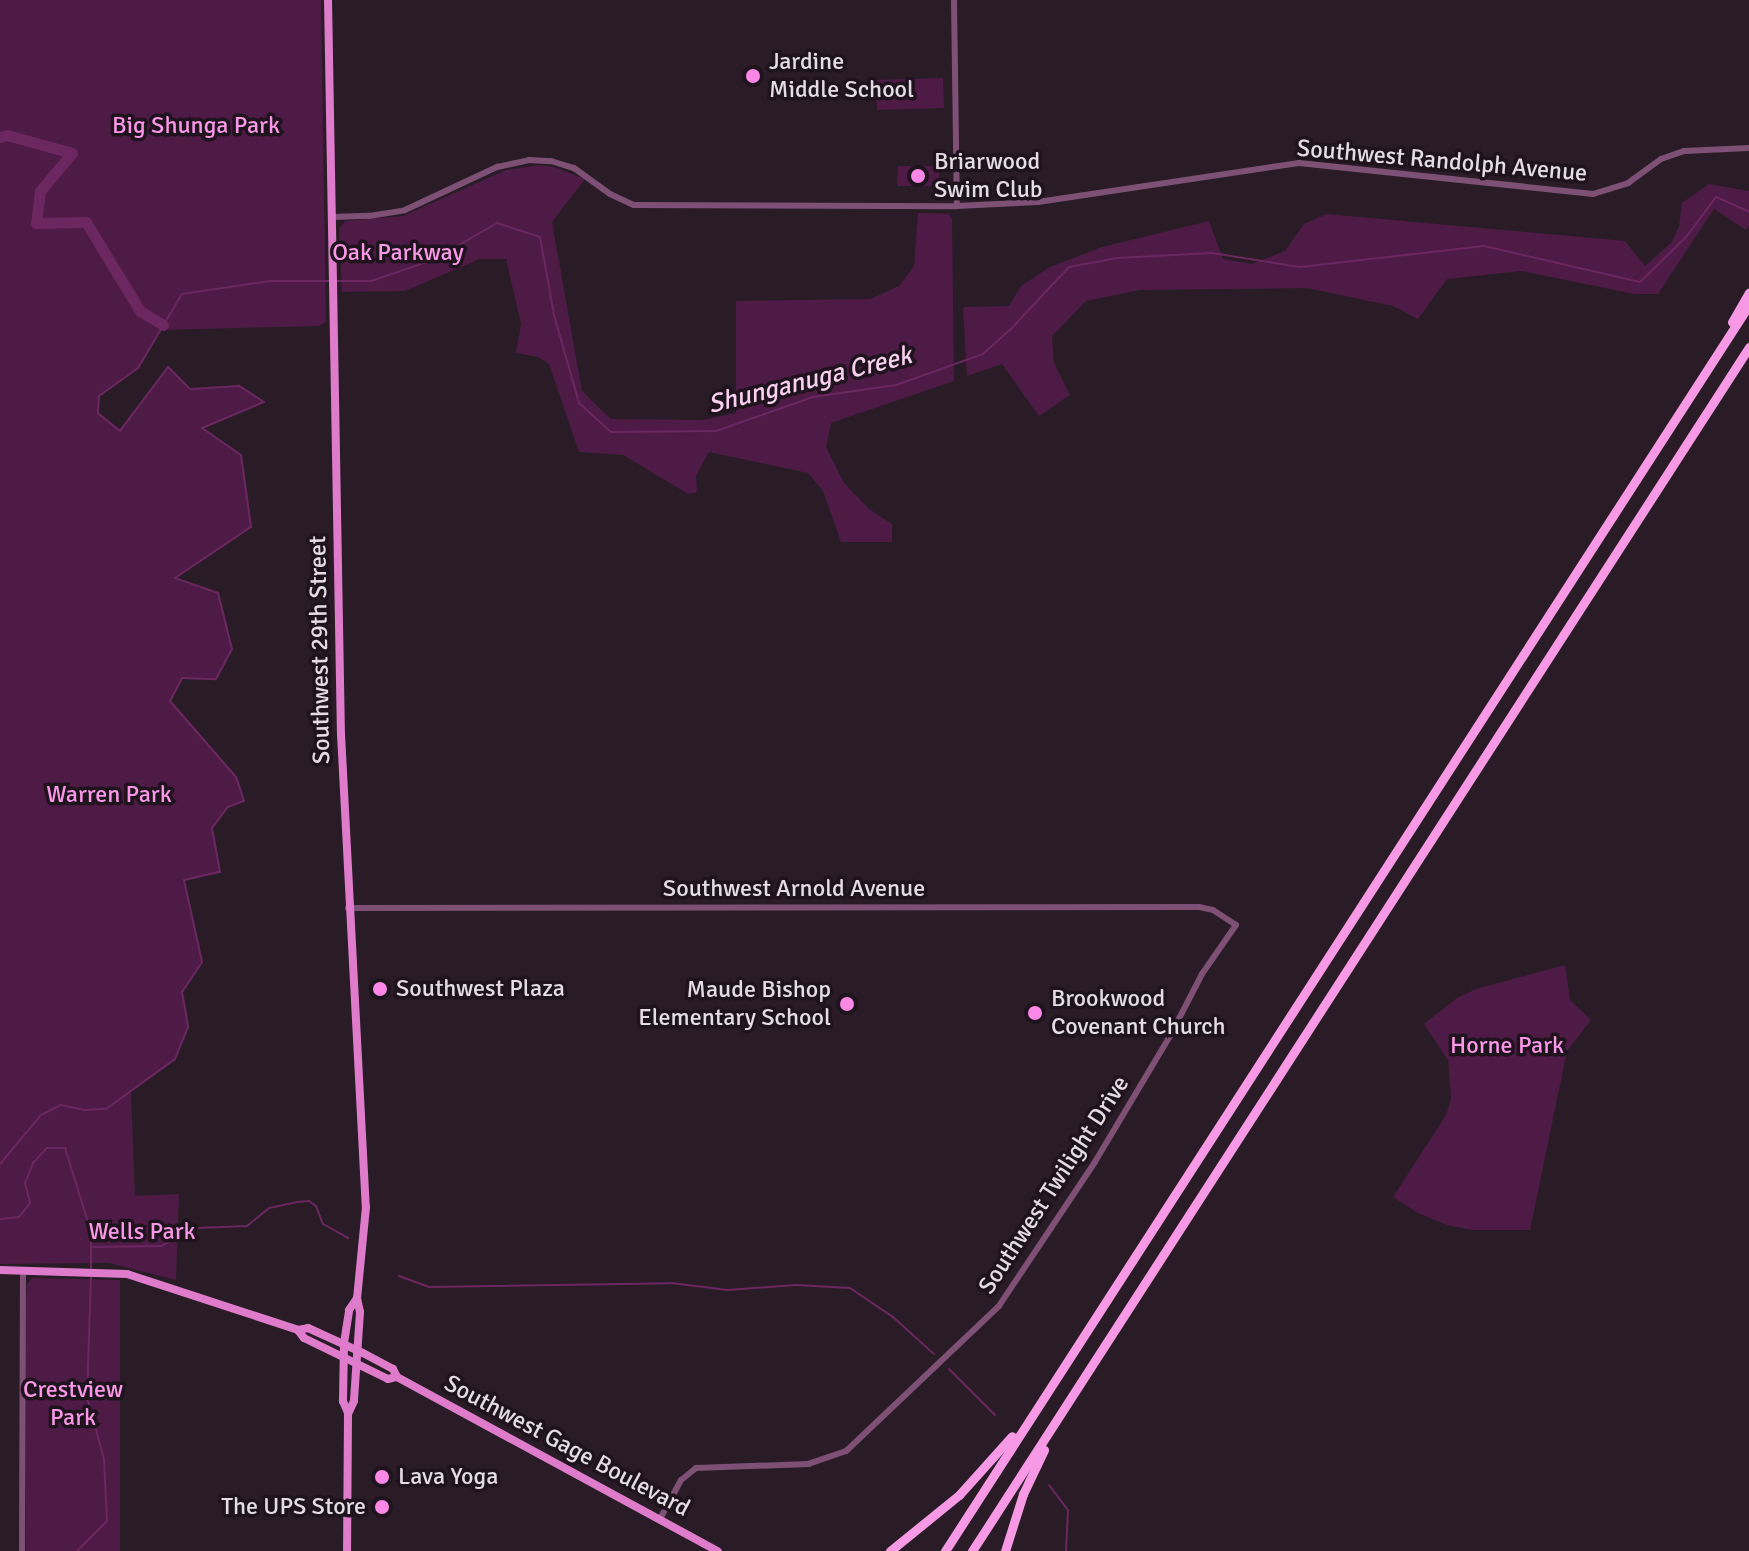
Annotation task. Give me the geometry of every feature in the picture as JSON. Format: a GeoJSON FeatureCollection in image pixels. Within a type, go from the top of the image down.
{"type":"FeatureCollection","features":[{"type":"Feature","properties":{"kind":"highway"},"geometry":{"type":"LineString","coordinates":[[1720,350],[1749,292]]}},
{"type":"Feature","properties":{"kind":"highway"},"geometry":{"type":"LineString","coordinates":[[945,1551],[1749,305]]}},
{"type":"Feature","properties":{"kind":"highway"},"geometry":{"type":"LineString","coordinates":[[972,1551],[1749,347]]}},
{"type":"Feature","properties":{"kind":"highway"},"geometry":{"type":"LineString","coordinates":[[890,1551],[927,1523],[983,1472],[1047,1393]]}},
{"type":"Feature","properties":{"kind":"highway"},"geometry":{"type":"LineString","coordinates":[[1005,1551],[1027,1485],[1066,1405]]}},
{"type":"Feature","properties":{"kind":"main road","name":"Southwest 29th Street"},"geometry":{"type":"LineString","coordinates":[[328,0],[341,730],[366,1207],[357,1298],[360,1312],[354,1361],[354,1401],[348,1414]]}},
{"type":"Feature","properties":{"kind":"main road","name":"Southwest Gage Boulevard"},"geometry":{"type":"LineString","coordinates":[[0,1270],[135,1275],[298,1330],[308,1328],[355,1348],[393,1369],[397,1377],[718,1551]]}},
{"type":"Feature","properties":{"kind":"main road","name":"Southwest 29th Street"},"geometry":{"type":"LineString","coordinates":[[347,1551],[348,1414],[343,1401],[343,1355],[349,1310],[357,1298]]}},
{"type":"Feature","properties":{"kind":"main road","name":"Southwest Gage Boulevard"},"geometry":{"type":"LineString","coordinates":[[298,1330],[304,1338],[388,1379],[397,1377]]}},
{"type":"Feature","properties":{"kind":"street"},"geometry":{"type":"LineString","coordinates":[[954,0],[957,206]]}},
{"type":"Feature","properties":{"kind":"street","name":"Southwest Randolph Avenue"},"geometry":{"type":"LineString","coordinates":[[332,217],[405,210],[497,167],[541,159],[574,168],[610,194],[634,205],[957,206],[1049,201],[1299,163],[1593,194],[1628,183],[1661,159],[1684,151],[1749,148]]}},
{"type":"Feature","properties":{"kind":"street","name":"Southwest Arnold Avenue"},"geometry":{"type":"LineString","coordinates":[[348,908],[1199,907],[1213,910],[1236,925]]}},
{"type":"Feature","properties":{"kind":"street","name":"Southwest Twilight Drive"},"geometry":{"type":"LineString","coordinates":[[660,1519],[681,1480],[696,1468],[809,1464],[846,1451],[999,1306],[1095,1162],[1170,1036],[1202,974],[1236,925]]}},
{"type":"Feature","properties":{"kind":"street"},"geometry":{"type":"LineString","coordinates":[[22,1551],[23,1270]]}},
{"type":"Feature","properties":{"kind":"green space","name":"Warren Park"},"geometry":{"type":"Polygon","coordinates":[[[0,0],[321,0],[326,322],[319,326],[160,330],[138,368],[99,396],[99,413],[120,431],[168,367],[190,389],[239,386],[264,402],[203,428],[241,455],[251,527],[175,577],[218,593],[232,649],[216,679],[182,678],[171,701],[236,777],[244,801],[228,807],[212,828],[220,872],[184,881],[202,962],[182,992],[188,1026],[175,1059],[131,1092],[135,1196],[179,1194],[176,1280],[109,1263],[0,1264],[0,0]]]}},
{"type":"Feature","properties":{"kind":"green space"},"geometry":{"type":"Polygon","coordinates":[[[943,78],[944,108],[877,110],[876,80],[943,78]]]}},
{"type":"Feature","properties":{"kind":"green space","name":"Oak Parkway"},"geometry":{"type":"Polygon","coordinates":[[[539,165],[554,167],[585,179],[552,222],[582,391],[611,419],[703,420],[736,413],[736,301],[870,299],[899,286],[914,266],[918,213],[949,214],[952,219],[954,381],[831,423],[826,447],[844,483],[869,509],[892,524],[892,542],[841,542],[823,491],[808,473],[709,452],[696,476],[697,492],[688,494],[623,455],[579,452],[549,364],[538,357],[516,353],[521,324],[506,259],[480,259],[405,291],[342,292],[339,229],[345,221],[403,216],[506,170],[539,165]]]}},
{"type":"Feature","properties":{"kind":"green space","name":"Briarwood Swim Club"},"geometry":{"type":"Polygon","coordinates":[[[898,166],[939,166],[939,186],[897,186],[898,166]]]}},
{"type":"Feature","properties":{"kind":"green space"},"geometry":{"type":"Polygon","coordinates":[[[1709,184],[1749,191],[1749,225],[1746,230],[1714,209],[1658,294],[1634,294],[1521,271],[1447,279],[1418,319],[1393,306],[1307,288],[1140,290],[1086,301],[1052,336],[1054,363],[1070,395],[1039,416],[1002,364],[967,376],[963,307],[1009,306],[1021,286],[1050,267],[1102,247],[1209,221],[1223,259],[1252,264],[1285,251],[1304,224],[1327,214],[1625,241],[1645,266],[1671,243],[1679,227],[1682,203],[1709,184]]]}},
{"type":"Feature","properties":{"kind":"green space","name":"Horne Park"},"geometry":{"type":"Polygon","coordinates":[[[1565,965],[1570,1000],[1591,1020],[1567,1051],[1530,1230],[1472,1230],[1447,1225],[1418,1213],[1393,1197],[1446,1115],[1451,1099],[1448,1060],[1424,1024],[1457,998],[1476,989],[1565,965]]]}},
{"type":"Feature","properties":{"kind":"green space","name":"Crestview Park"},"geometry":{"type":"Polygon","coordinates":[[[32,1278],[120,1280],[120,1551],[26,1551],[25,1306],[27,1284],[32,1278]]]}},
{"type":"Feature","properties":{"kind":"waterway","name":"Shunganuga Creek"},"geometry":{"type":"LineString","coordinates":[[0,137],[7,135],[72,153],[40,191],[36,223],[86,222],[140,311],[163,325]]}},
{"type":"Feature","properties":{"kind":"waterway","name":"Shunganuga Creek"},"geometry":{"type":"LineString","coordinates":[[335,281],[371,281],[433,260],[497,223],[540,237],[554,315],[579,403],[611,432],[716,431],[813,397],[896,385],[983,354],[1069,267],[1117,258],[1212,253],[1300,267],[1484,246],[1640,282],[1687,236],[1716,197],[1749,212]]}},
{"type":"Feature","properties":{"kind":"waterway","name":"Shunganuga Creek"},"geometry":{"type":"LineString","coordinates":[[0,1164],[41,1115],[61,1105],[84,1110],[106,1109],[175,1059],[188,1026],[182,992],[202,962],[184,880],[220,872],[212,828],[228,807],[244,801],[236,777],[170,701],[182,678],[216,679],[232,649],[218,593],[175,578],[251,527],[241,455],[202,428],[264,402],[239,386],[190,389],[168,367],[120,431],[98,413],[99,396],[138,368],[182,294],[270,281],[329,281]]}},
{"type":"Feature","properties":{"kind":"waterway","name":"Shunganuga Creek"},"geometry":{"type":"LineString","coordinates":[[0,1219],[19,1217],[30,1203],[25,1183],[33,1163],[47,1148],[65,1148],[91,1232],[91,1268]]}},
{"type":"Feature","properties":{"kind":"waterway"},"geometry":{"type":"LineString","coordinates":[[93,1247],[161,1246],[197,1228],[247,1226],[269,1208],[309,1201],[316,1206],[323,1224],[348,1238]]}},
{"type":"Feature","properties":{"kind":"waterway","name":"Shunganuga Creek"},"geometry":{"type":"LineString","coordinates":[[77,1551],[107,1521],[104,1459],[87,1397],[91,1275]]}},
{"type":"Feature","properties":{"kind":"waterway"},"geometry":{"type":"LineString","coordinates":[[399,1276],[429,1287],[671,1283],[728,1290],[796,1285],[850,1288],[893,1317],[934,1354]]}},
{"type":"Feature","properties":{"kind":"waterway"},"geometry":{"type":"LineString","coordinates":[[949,1369],[995,1415]]}},
{"type":"Feature","properties":{"kind":"waterway"},"geometry":{"type":"LineString","coordinates":[[1049,1485],[1068,1510],[1066,1551]]}},
{"type":"Feature","properties":{"kind":"place","name":"Jardine Middle School"},"geometry":{"type":"Point","coordinates":[753,76]}},
{"type":"Feature","properties":{"kind":"place","name":"Briarwood Swim Club"},"geometry":{"type":"Point","coordinates":[918,176]}},
{"type":"Feature","properties":{"kind":"place","name":"Southwest Plaza"},"geometry":{"type":"Point","coordinates":[380,989]}},
{"type":"Feature","properties":{"kind":"place","name":"Maude Bishop Elementary School"},"geometry":{"type":"Point","coordinates":[847,1004]}},
{"type":"Feature","properties":{"kind":"place","name":"Brookwood Covenant Church"},"geometry":{"type":"Point","coordinates":[1035,1013]}},
{"type":"Feature","properties":{"kind":"place","name":"Lava Yoga"},"geometry":{"type":"Point","coordinates":[382,1477]}},
{"type":"Feature","properties":{"kind":"place","name":"The UPS Store"},"geometry":{"type":"Point","coordinates":[382,1507]}},
{"type":"Feature","properties":{"kind":"park label","name":"Big Shunga Park"},"geometry":{"type":"Point","coordinates":[196,126]}},
{"type":"Feature","properties":{"kind":"park label","name":"Wells Park"},"geometry":{"type":"Point","coordinates":[142,1232]}}]}
